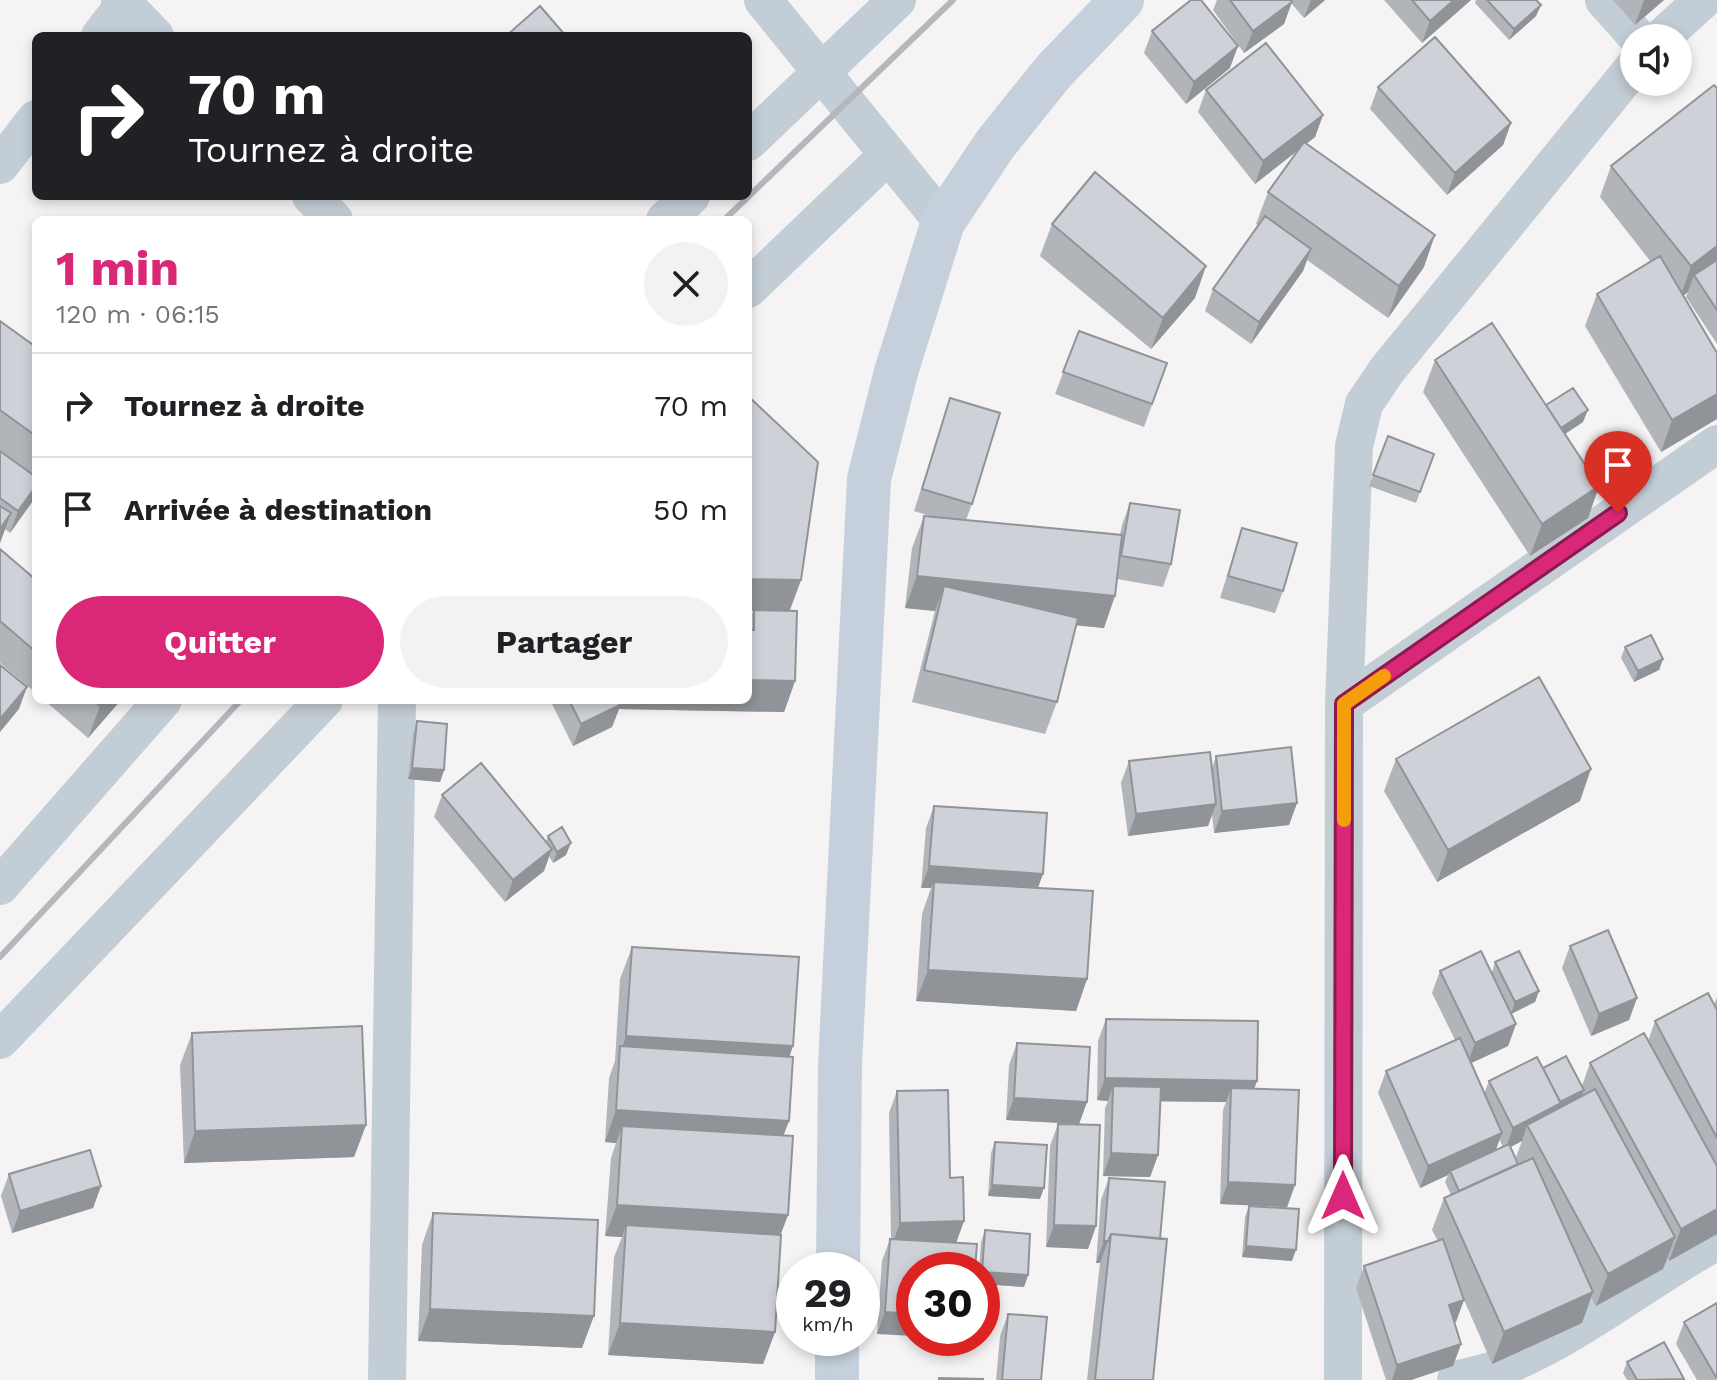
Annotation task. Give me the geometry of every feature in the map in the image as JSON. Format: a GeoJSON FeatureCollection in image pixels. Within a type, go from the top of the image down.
{"type":"FeatureCollection","features":[{"type":"Feature","properties":{"kind":"main road"},"geometry":{"type":"LineString","coordinates":[[838,1252],[840,1065],[869,479],[896,372],[943,222],[996,143],[1054,71],[1122,0]]}},
{"type":"Feature","properties":{"kind":"main road"},"geometry":{"type":"LineString","coordinates":[[837,1356],[837,1380]]}},
{"type":"Feature","properties":{"kind":"street"},"geometry":{"type":"LineString","coordinates":[[763,0],[943,222]]}},
{"type":"Feature","properties":{"kind":"street"},"geometry":{"type":"LineString","coordinates":[[752,138],[897,0]]}},
{"type":"Feature","properties":{"kind":"street"},"geometry":{"type":"LineString","coordinates":[[1604,0],[1625,24]]}},
{"type":"Feature","properties":{"kind":"street"},"geometry":{"type":"LineString","coordinates":[[1676,24],[1703,0]]}},
{"type":"Feature","properties":{"kind":"street"},"geometry":{"type":"LineString","coordinates":[[103,32],[122,2],[151,32]]}},
{"type":"Feature","properties":{"kind":"street"},"geometry":{"type":"LineString","coordinates":[[1343,1380],[1344,704],[1354,446],[1364,404],[1387,370],[1620,84]]}},
{"type":"Feature","properties":{"kind":"street"},"geometry":{"type":"LineString","coordinates":[[0,165],[32,124]]}},
{"type":"Feature","properties":{"kind":"street"},"geometry":{"type":"LineString","coordinates":[[752,285],[888,155]]}},
{"type":"Feature","properties":{"kind":"street"},"geometry":{"type":"LineString","coordinates":[[315,200],[330,216]]}},
{"type":"Feature","properties":{"kind":"street"},"geometry":{"type":"LineString","coordinates":[[669,216],[687,200]]}},
{"type":"Feature","properties":{"kind":"street"},"geometry":{"type":"LineString","coordinates":[[1344,704],[1717,444]]}},
{"type":"Feature","properties":{"kind":"street"},"geometry":{"type":"LineString","coordinates":[[0,886],[159,704]]}},
{"type":"Feature","properties":{"kind":"street"},"geometry":{"type":"LineString","coordinates":[[0,1040],[320,704]]}},
{"type":"Feature","properties":{"kind":"street"},"geometry":{"type":"LineString","coordinates":[[387,1380],[397,704]]}},
{"type":"Feature","properties":{"kind":"street"},"geometry":{"type":"LineString","coordinates":[[1456,1380],[1508,1365],[1579,1329],[1717,1241]]}},
{"type":"Feature","properties":{"kind":"building"},"geometry":{"type":"Polygon","coordinates":[[[1191,0],[1201,0],[1238,46],[1194,82],[1152,31],[1191,0]]]}},
{"type":"Feature","properties":{"kind":"building"},"geometry":{"type":"Polygon","coordinates":[[[1230,0],[1291,0],[1292,2],[1253,31],[1230,0]]]}},
{"type":"Feature","properties":{"kind":"building"},"geometry":{"type":"Polygon","coordinates":[[[1412,0],[1454,0],[1430,21],[1412,0]]]}},
{"type":"Feature","properties":{"kind":"building"},"geometry":{"type":"Polygon","coordinates":[[[1487,0],[1536,0],[1541,5],[1514,29],[1487,0]]]}},
{"type":"Feature","properties":{"kind":"building"},"geometry":{"type":"Polygon","coordinates":[[[540,6],[563,32],[511,32],[540,6]]]}},
{"type":"Feature","properties":{"kind":"building"},"geometry":{"type":"Polygon","coordinates":[[[1435,37],[1511,123],[1455,173],[1378,87],[1435,37]]]}},
{"type":"Feature","properties":{"kind":"building"},"geometry":{"type":"Polygon","coordinates":[[[1266,43],[1323,115],[1263,161],[1206,90],[1266,43]]]}},
{"type":"Feature","properties":{"kind":"building"},"geometry":{"type":"Polygon","coordinates":[[[1714,85],[1717,88],[1717,246],[1691,266],[1611,166],[1714,85]]]}},
{"type":"Feature","properties":{"kind":"building"},"geometry":{"type":"Polygon","coordinates":[[[1304,142],[1435,235],[1399,286],[1268,192],[1304,142]]]}},
{"type":"Feature","properties":{"kind":"building"},"geometry":{"type":"Polygon","coordinates":[[[1095,172],[1206,266],[1163,318],[1052,224],[1095,172]]]}},
{"type":"Feature","properties":{"kind":"building"},"geometry":{"type":"Polygon","coordinates":[[[1265,216],[1311,249],[1259,322],[1213,289],[1265,216]]]}},
{"type":"Feature","properties":{"kind":"building"},"geometry":{"type":"Polygon","coordinates":[[[1660,256],[1717,353],[1717,394],[1672,420],[1597,294],[1660,256]]]}},
{"type":"Feature","properties":{"kind":"building"},"geometry":{"type":"Polygon","coordinates":[[[1717,260],[1717,310],[1694,275],[1717,260]]]}},
{"type":"Feature","properties":{"kind":"building"},"geometry":{"type":"Polygon","coordinates":[[[0,321],[32,344],[32,433],[0,410],[0,321]]]}},
{"type":"Feature","properties":{"kind":"building"},"geometry":{"type":"Polygon","coordinates":[[[1492,323],[1599,486],[1542,524],[1435,360],[1492,323]]]}},
{"type":"Feature","properties":{"kind":"building"},"geometry":{"type":"Polygon","coordinates":[[[1079,331],[1167,363],[1152,404],[1063,372],[1079,331]]]}},
{"type":"Feature","properties":{"kind":"building"},"geometry":{"type":"Polygon","coordinates":[[[1573,388],[1588,410],[1561,428],[1546,405],[1573,388]]]}},
{"type":"Feature","properties":{"kind":"building"},"geometry":{"type":"Polygon","coordinates":[[[950,398],[1000,413],[972,504],[922,489],[950,398]]]}},
{"type":"Feature","properties":{"kind":"building"},"geometry":{"type":"Polygon","coordinates":[[[752,400],[818,462],[801,580],[752,579],[752,400]]]}},
{"type":"Feature","properties":{"kind":"building"},"geometry":{"type":"Polygon","coordinates":[[[1388,436],[1434,454],[1420,492],[1373,475],[1388,436]]]}},
{"type":"Feature","properties":{"kind":"building"},"geometry":{"type":"Polygon","coordinates":[[[0,451],[32,474],[32,492],[18,511],[0,498],[0,451]]]}},
{"type":"Feature","properties":{"kind":"building"},"geometry":{"type":"Polygon","coordinates":[[[1130,503],[1180,510],[1171,564],[1121,556],[1130,503]]]}},
{"type":"Feature","properties":{"kind":"building"},"geometry":{"type":"Polygon","coordinates":[[[0,506],[11,513],[0,529],[0,506]]]}},
{"type":"Feature","properties":{"kind":"building"},"geometry":{"type":"Polygon","coordinates":[[[924,516],[1122,535],[1115,596],[917,576],[924,516]]]}},
{"type":"Feature","properties":{"kind":"building"},"geometry":{"type":"Polygon","coordinates":[[[1242,528],[1297,543],[1283,591],[1228,576],[1242,528]]]}},
{"type":"Feature","properties":{"kind":"building"},"geometry":{"type":"Polygon","coordinates":[[[0,549],[32,577],[32,649],[0,621],[0,549]]]}},
{"type":"Feature","properties":{"kind":"building"},"geometry":{"type":"Polygon","coordinates":[[[944,586],[1078,618],[1057,702],[924,670],[944,586]]]}},
{"type":"Feature","properties":{"kind":"building"},"geometry":{"type":"Polygon","coordinates":[[[754,610],[797,611],[795,681],[752,680],[754,610]]]}},
{"type":"Feature","properties":{"kind":"building"},"geometry":{"type":"Polygon","coordinates":[[[1651,635],[1663,659],[1638,671],[1625,647],[1651,635]]]}},
{"type":"Feature","properties":{"kind":"building"},"geometry":{"type":"Polygon","coordinates":[[[0,665],[27,687],[0,719],[0,665]]]}},
{"type":"Feature","properties":{"kind":"building"},"geometry":{"type":"Polygon","coordinates":[[[1539,677],[1591,769],[1448,850],[1396,759],[1539,677]]]}},
{"type":"Feature","properties":{"kind":"building"},"geometry":{"type":"Polygon","coordinates":[[[571,704],[620,704],[620,705],[581,724],[571,704]]]}},
{"type":"Feature","properties":{"kind":"building"},"geometry":{"type":"Polygon","coordinates":[[[417,721],[447,724],[444,770],[412,768],[417,721]]]}},
{"type":"Feature","properties":{"kind":"building"},"geometry":{"type":"Polygon","coordinates":[[[1291,747],[1297,803],[1222,811],[1216,756],[1291,747]]]}},
{"type":"Feature","properties":{"kind":"building"},"geometry":{"type":"Polygon","coordinates":[[[1210,752],[1216,804],[1136,814],[1129,761],[1210,752]]]}},
{"type":"Feature","properties":{"kind":"building"},"geometry":{"type":"Polygon","coordinates":[[[481,763],[552,849],[513,880],[442,795],[481,763]]]}},
{"type":"Feature","properties":{"kind":"building"},"geometry":{"type":"Polygon","coordinates":[[[934,806],[1047,813],[1043,874],[929,866],[934,806]]]}},
{"type":"Feature","properties":{"kind":"building"},"geometry":{"type":"Polygon","coordinates":[[[562,827],[571,843],[557,852],[548,836],[562,827]]]}},
{"type":"Feature","properties":{"kind":"building"},"geometry":{"type":"Polygon","coordinates":[[[934,882],[1093,891],[1087,979],[928,970],[934,882]]]}},
{"type":"Feature","properties":{"kind":"building"},"geometry":{"type":"Polygon","coordinates":[[[1608,930],[1637,998],[1599,1014],[1570,946],[1608,930]]]}},
{"type":"Feature","properties":{"kind":"building"},"geometry":{"type":"Polygon","coordinates":[[[632,947],[799,957],[793,1046],[626,1036],[632,947]]]}},
{"type":"Feature","properties":{"kind":"building"},"geometry":{"type":"Polygon","coordinates":[[[1481,951],[1516,1024],[1475,1043],[1440,971],[1481,951]]]}},
{"type":"Feature","properties":{"kind":"building"},"geometry":{"type":"Polygon","coordinates":[[[1519,951],[1539,991],[1515,1002],[1495,962],[1519,951]]]}},
{"type":"Feature","properties":{"kind":"building"},"geometry":{"type":"Polygon","coordinates":[[[1708,993],[1717,1010],[1717,1138],[1655,1021],[1708,993]]]}},
{"type":"Feature","properties":{"kind":"building"},"geometry":{"type":"Polygon","coordinates":[[[1106,1019],[1258,1021],[1257,1081],[1105,1078],[1106,1019]]]}},
{"type":"Feature","properties":{"kind":"building"},"geometry":{"type":"Polygon","coordinates":[[[362,1026],[366,1125],[195,1131],[192,1033],[362,1026]]]}},
{"type":"Feature","properties":{"kind":"building"},"geometry":{"type":"Polygon","coordinates":[[[1644,1033],[1717,1166],[1717,1209],[1681,1229],[1590,1063],[1644,1033]]]}},
{"type":"Feature","properties":{"kind":"building"},"geometry":{"type":"Polygon","coordinates":[[[1460,1038],[1502,1133],[1428,1166],[1386,1071],[1460,1038]]]}},
{"type":"Feature","properties":{"kind":"building"},"geometry":{"type":"Polygon","coordinates":[[[1017,1043],[1090,1047],[1087,1102],[1014,1098],[1017,1043]]]}},
{"type":"Feature","properties":{"kind":"building"},"geometry":{"type":"Polygon","coordinates":[[[620,1046],[793,1057],[789,1121],[616,1110],[620,1046]]]}},
{"type":"Feature","properties":{"kind":"building"},"geometry":{"type":"Polygon","coordinates":[[[1566,1056],[1584,1090],[1560,1102],[1543,1068],[1566,1056]]]}},
{"type":"Feature","properties":{"kind":"building"},"geometry":{"type":"Polygon","coordinates":[[[1537,1057],[1561,1103],[1513,1128],[1489,1081],[1537,1057]]]}},
{"type":"Feature","properties":{"kind":"building"},"geometry":{"type":"Polygon","coordinates":[[[1113,1086],[1161,1087],[1158,1155],[1111,1153],[1113,1086]]]}},
{"type":"Feature","properties":{"kind":"building"},"geometry":{"type":"Polygon","coordinates":[[[1231,1088],[1299,1090],[1295,1185],[1228,1182],[1231,1088]]]}},
{"type":"Feature","properties":{"kind":"building"},"geometry":{"type":"Polygon","coordinates":[[[1595,1089],[1675,1237],[1608,1274],[1527,1125],[1595,1089]]]}},
{"type":"Feature","properties":{"kind":"building"},"geometry":{"type":"Polygon","coordinates":[[[948,1090],[950,1178],[963,1177],[964,1221],[900,1223],[897,1091],[948,1090]]]}},
{"type":"Feature","properties":{"kind":"building"},"geometry":{"type":"Polygon","coordinates":[[[1058,1124],[1100,1125],[1096,1226],[1054,1225],[1058,1124]]]}},
{"type":"Feature","properties":{"kind":"building"},"geometry":{"type":"Polygon","coordinates":[[[622,1126],[793,1136],[788,1215],[617,1205],[622,1126]]]}},
{"type":"Feature","properties":{"kind":"building"},"geometry":{"type":"Polygon","coordinates":[[[995,1142],[1047,1145],[1044,1188],[992,1185],[995,1142]]]}},
{"type":"Feature","properties":{"kind":"building"},"geometry":{"type":"Polygon","coordinates":[[[1509,1144],[1518,1164],[1459,1191],[1450,1171],[1509,1144]]]}},
{"type":"Feature","properties":{"kind":"building"},"geometry":{"type":"Polygon","coordinates":[[[90,1150],[101,1186],[20,1211],[9,1174],[90,1150]]]}},
{"type":"Feature","properties":{"kind":"building"},"geometry":{"type":"Polygon","coordinates":[[[1533,1158],[1593,1292],[1504,1332],[1444,1198],[1533,1158]]]}},
{"type":"Feature","properties":{"kind":"building"},"geometry":{"type":"Polygon","coordinates":[[[1109,1178],[1165,1182],[1160,1239],[1111,1234],[1108,1241],[1104,1241],[1109,1178]]]}},
{"type":"Feature","properties":{"kind":"building"},"geometry":{"type":"Polygon","coordinates":[[[1249,1206],[1299,1209],[1296,1250],[1246,1246],[1249,1206]]]}},
{"type":"Feature","properties":{"kind":"building"},"geometry":{"type":"Polygon","coordinates":[[[433,1213],[598,1220],[594,1316],[430,1309],[433,1213]]]}},
{"type":"Feature","properties":{"kind":"building"},"geometry":{"type":"Polygon","coordinates":[[[626,1225],[781,1235],[780,1252],[776,1252],[775,1332],[620,1323],[626,1225]]]}},
{"type":"Feature","properties":{"kind":"building"},"geometry":{"type":"Polygon","coordinates":[[[985,1230],[1030,1234],[1028,1275],[1000,1273],[1000,1252],[983,1252],[985,1230]]]}},
{"type":"Feature","properties":{"kind":"building"},"geometry":{"type":"Polygon","coordinates":[[[1111,1234],[1167,1239],[1153,1380],[1095,1380],[1111,1234]]]}},
{"type":"Feature","properties":{"kind":"building"},"geometry":{"type":"Polygon","coordinates":[[[890,1239],[977,1244],[976,1252],[896,1252],[896,1313],[885,1312],[890,1239]]]}},
{"type":"Feature","properties":{"kind":"building"},"geometry":{"type":"Polygon","coordinates":[[[1443,1239],[1464,1300],[1449,1305],[1461,1344],[1397,1365],[1364,1266],[1443,1239]]]}},
{"type":"Feature","properties":{"kind":"building"},"geometry":{"type":"Polygon","coordinates":[[[1717,1303],[1717,1376],[1716,1377],[1684,1322],[1717,1303]]]}},
{"type":"Feature","properties":{"kind":"building"},"geometry":{"type":"Polygon","coordinates":[[[1008,1314],[1047,1317],[1041,1380],[1002,1380],[1008,1314]]]}},
{"type":"Feature","properties":{"kind":"building"},"geometry":{"type":"Polygon","coordinates":[[[1664,1342],[1684,1379],[1637,1380],[1627,1362],[1664,1342]]]}},
{"type":"Feature","properties":{"kind":"building"},"geometry":{"type":"Polygon","coordinates":[[[983,1379],[983,1380],[939,1380],[983,1379]]]}},
{"type":"Feature","properties":{"kind":"railway"},"geometry":{"type":"LineString","coordinates":[[752,193],[953,0]]}},
{"type":"Feature","properties":{"kind":"railway"},"geometry":{"type":"LineString","coordinates":[[728,216],[745,200]]}},
{"type":"Feature","properties":{"kind":"railway"},"geometry":{"type":"LineString","coordinates":[[0,957],[237,704]]}},
{"type":"Feature","properties":{"kind":"slow traffic"},"geometry":{"type":"LineString","coordinates":[[1344,820],[1344,704],[1384,676]]}},
{"type":"Feature","properties":{"kind":"route"},"geometry":{"type":"LineString","coordinates":[[1343,1196],[1344,704],[1618,513]]}}]}
